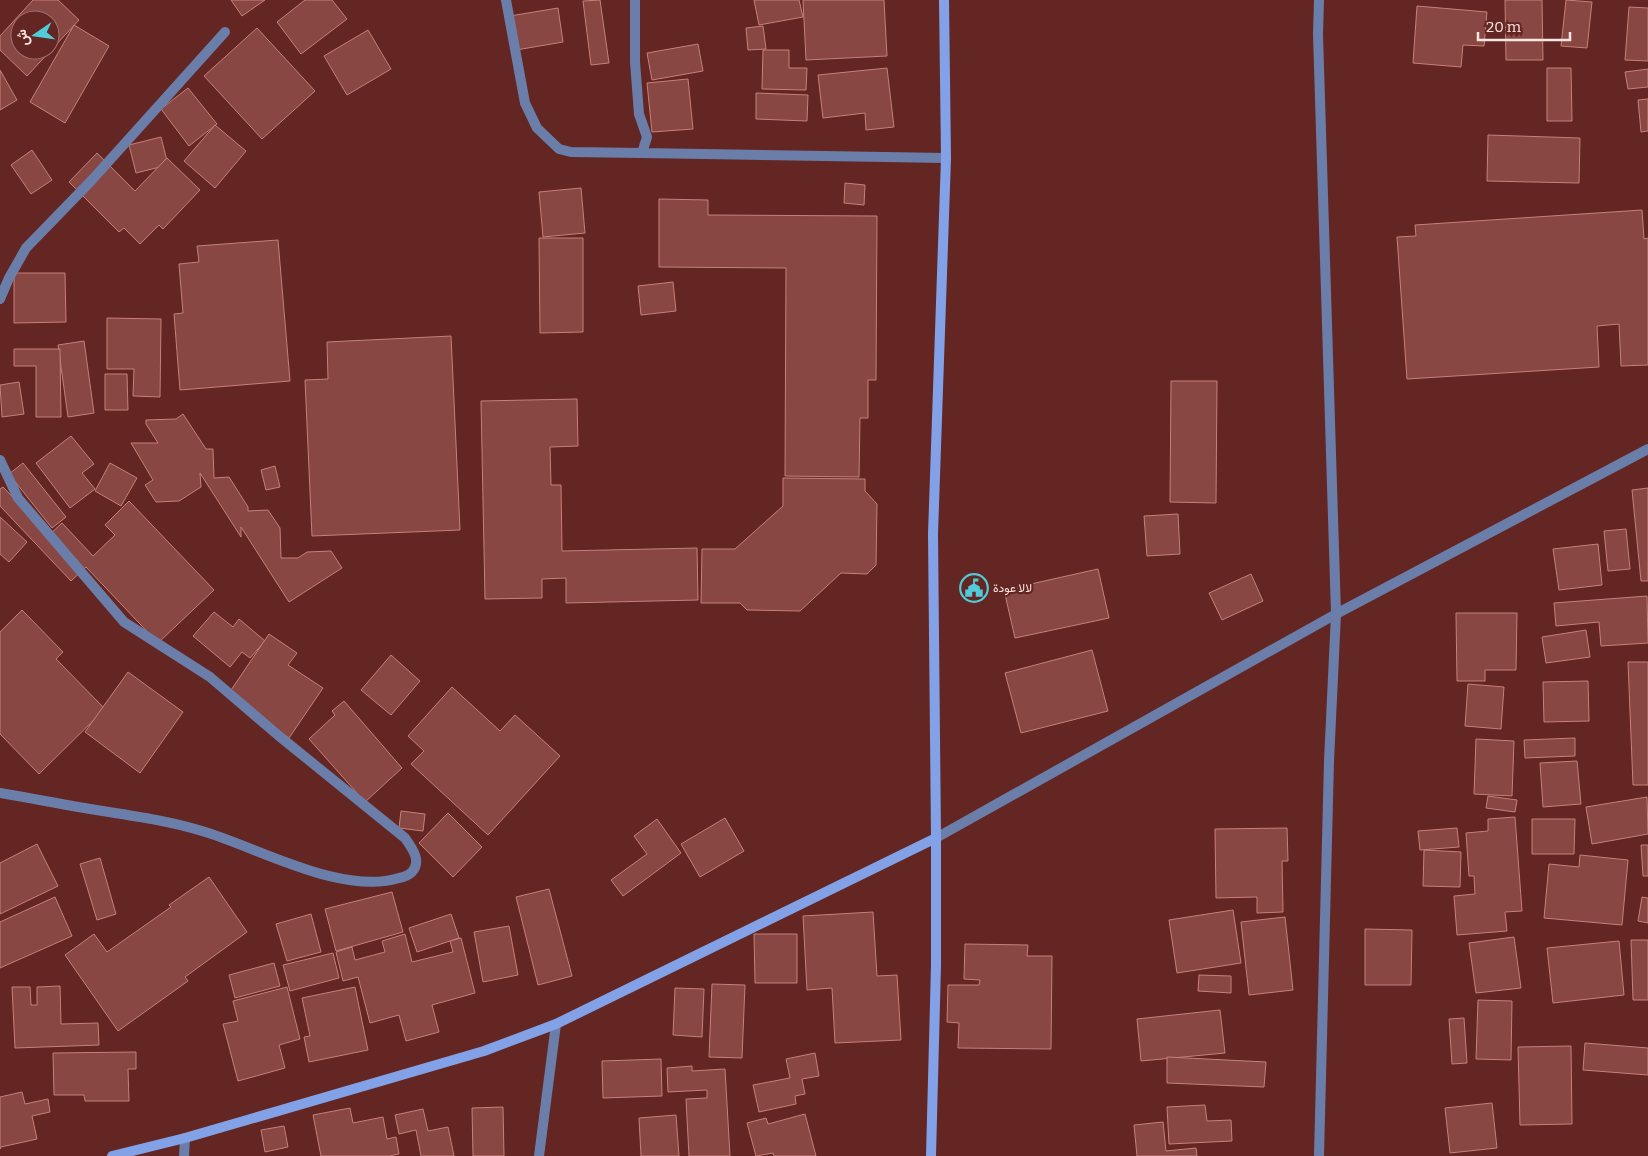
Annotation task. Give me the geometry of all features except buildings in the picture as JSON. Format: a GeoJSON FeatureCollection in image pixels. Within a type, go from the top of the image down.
{"type":"FeatureCollection","features":[{"type":"Feature","properties":{"kind":"main road"},"geometry":{"type":"LineString","coordinates":[[931,1156],[936,965],[933,534],[946,158],[944,0]]}},
{"type":"Feature","properties":{"kind":"main road"},"geometry":{"type":"LineString","coordinates":[[112,1156],[186,1138],[484,1052],[556,1024],[936,838]]}},
{"type":"Feature","properties":{"kind":"street"},"geometry":{"type":"LineString","coordinates":[[506,0],[525,103],[537,128],[559,148],[571,152],[946,158]]}},
{"type":"Feature","properties":{"kind":"street"},"geometry":{"type":"LineString","coordinates":[[635,0],[635,62],[640,114],[647,137],[642,153]]}},
{"type":"Feature","properties":{"kind":"street"},"geometry":{"type":"LineString","coordinates":[[1318,0],[1336,614],[1328,761],[1319,1156]]}},
{"type":"Feature","properties":{"kind":"street"},"geometry":{"type":"LineString","coordinates":[[0,299],[8,278],[26,248],[91,181],[224,32]]}},
{"type":"Feature","properties":{"kind":"street"},"geometry":{"type":"LineString","coordinates":[[936,838],[1336,614],[1648,449]]}},
{"type":"Feature","properties":{"kind":"street"},"geometry":{"type":"LineString","coordinates":[[0,460],[18,498],[124,622],[210,677],[279,736],[405,838],[414,851],[417,863],[414,870],[408,875],[386,882],[350,880],[327,875],[274,858],[202,831],[150,819],[0,793]]}},
{"type":"Feature","properties":{"kind":"street"},"geometry":{"type":"LineString","coordinates":[[540,1156],[556,1024]]}},
{"type":"Feature","properties":{"kind":"street"},"geometry":{"type":"LineString","coordinates":[[184,1156],[186,1138]]}},
{"type":"Feature","properties":{"kind":"place","name":"لالا عودة"},"geometry":{"type":"Point","coordinates":[974,588]}}]}
